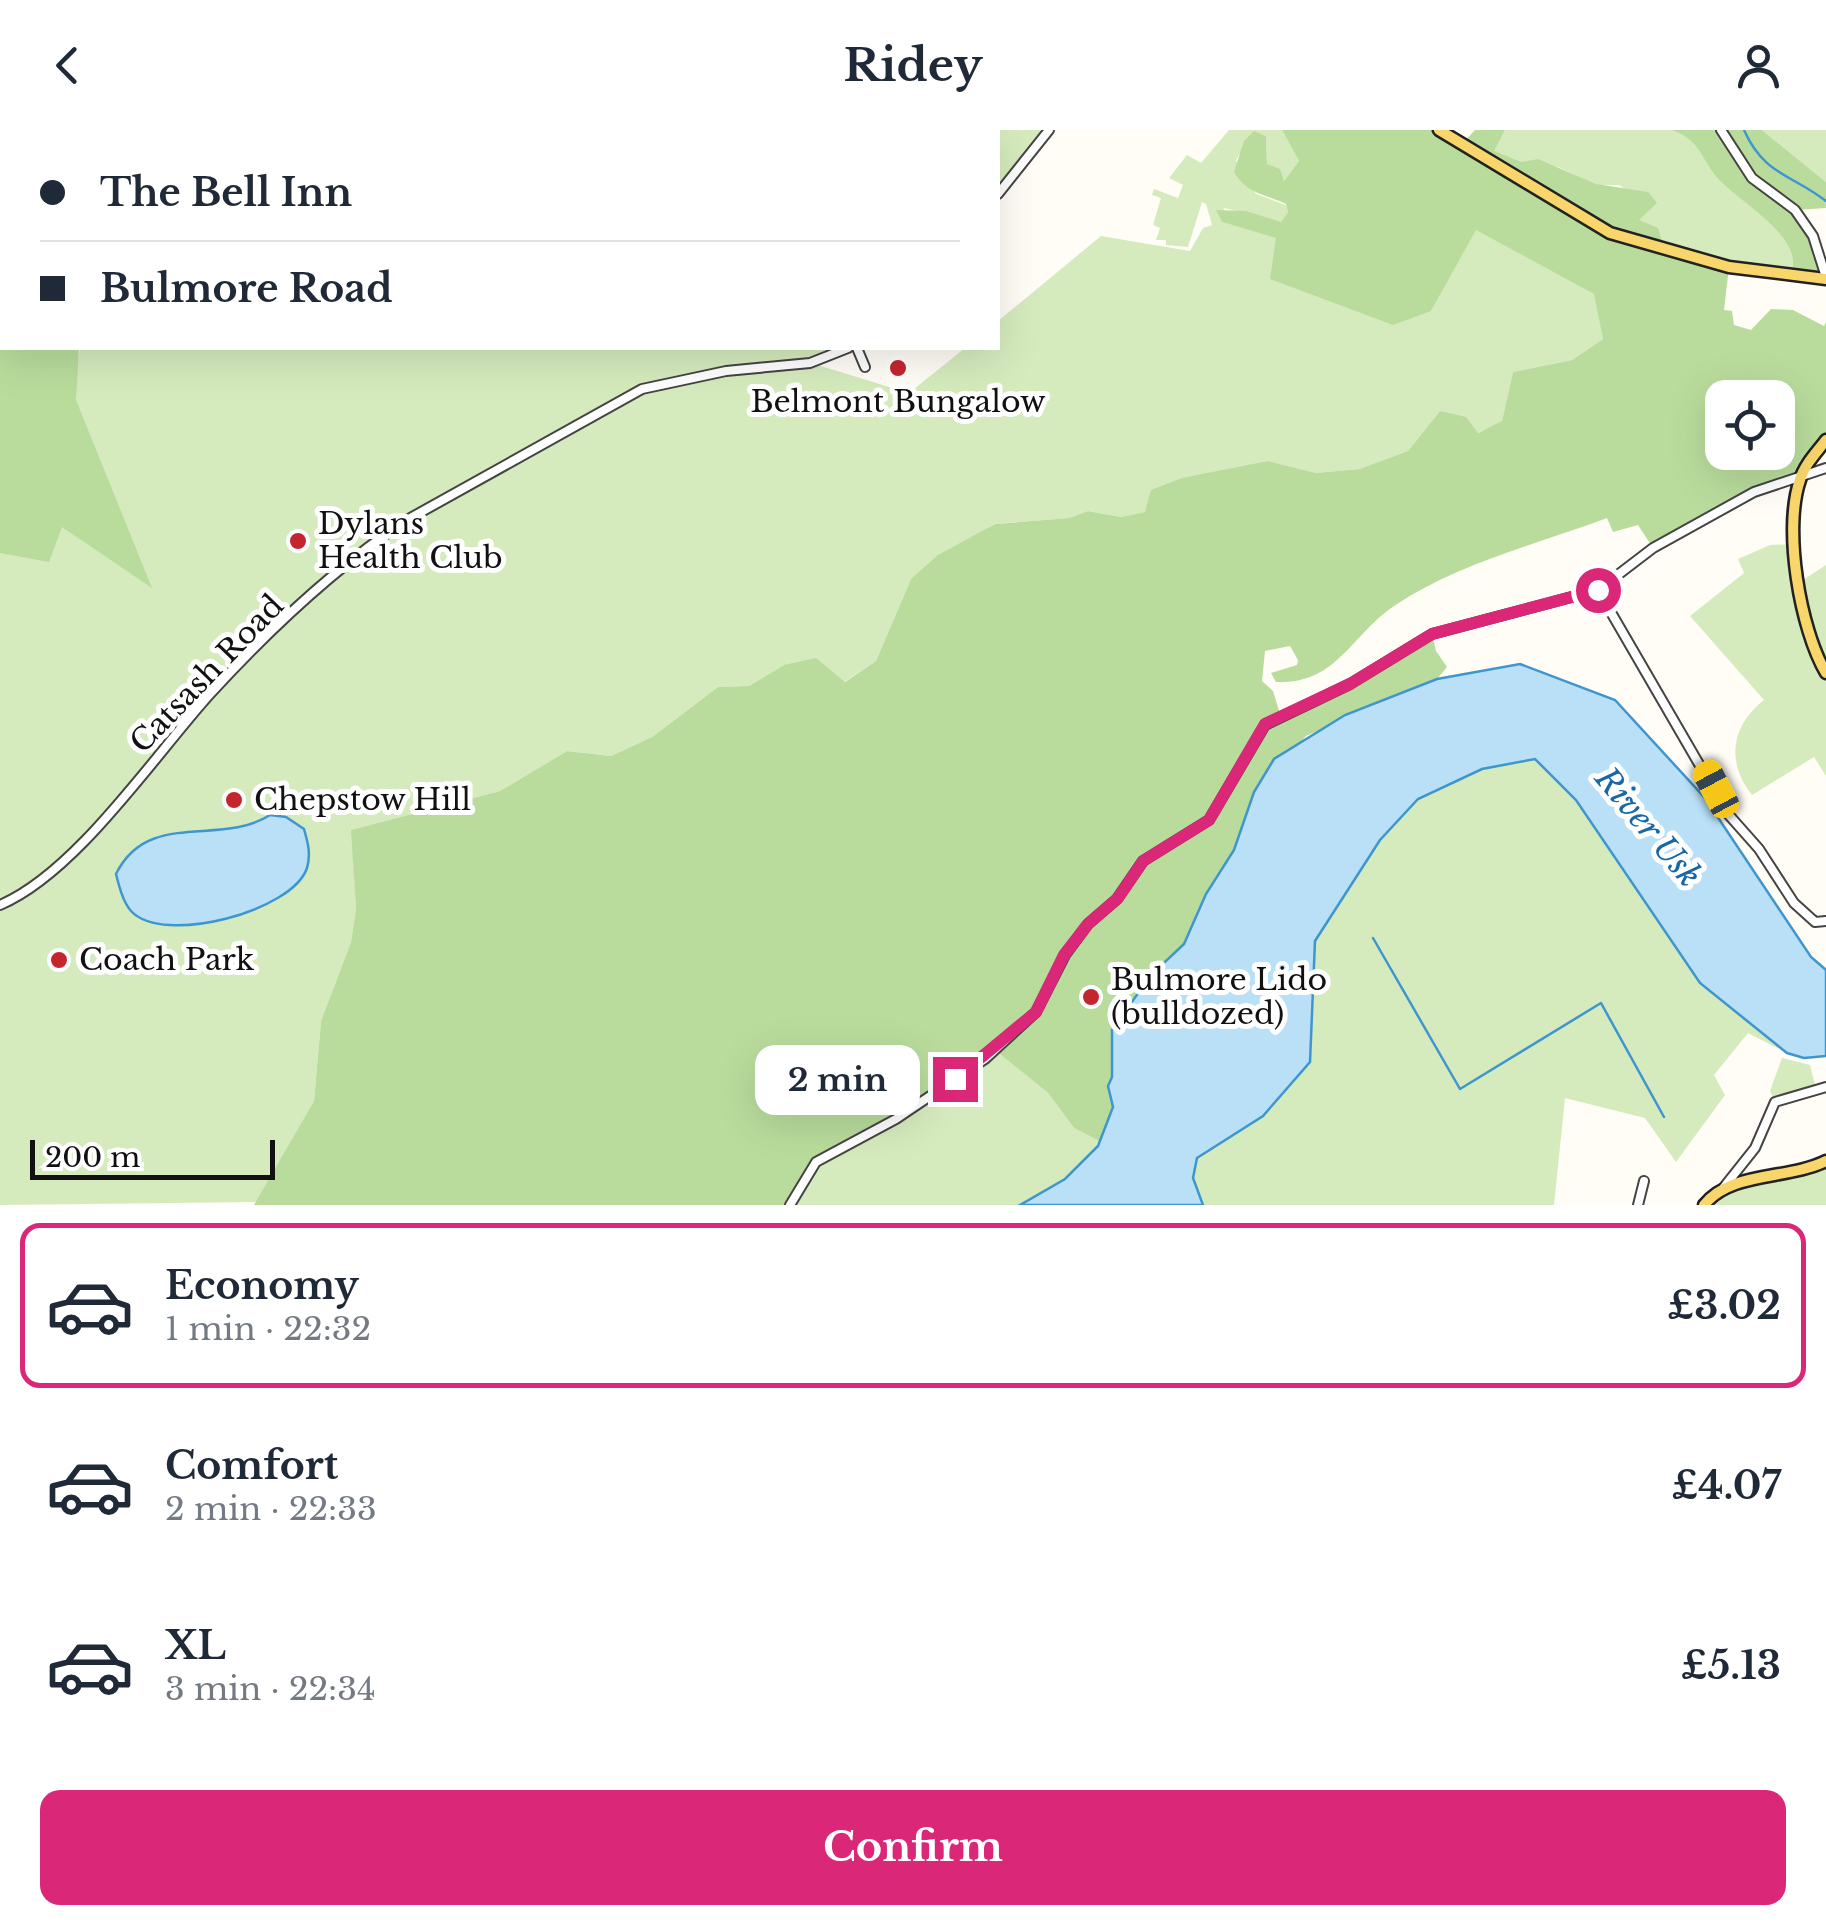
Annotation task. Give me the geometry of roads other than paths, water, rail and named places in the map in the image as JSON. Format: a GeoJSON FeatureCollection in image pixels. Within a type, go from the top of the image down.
{"type":"FeatureCollection","features":[{"type":"Feature","properties":{"kind":"main road"},"geometry":{"type":"LineString","coordinates":[[1439,130],[1589,222],[1622,237],[1728,267],[1826,278]]}},
{"type":"Feature","properties":{"kind":"main road"},"geometry":{"type":"LineString","coordinates":[[1826,440],[1800,477],[1796,544],[1804,622],[1826,672]]}},
{"type":"Feature","properties":{"kind":"main road"},"geometry":{"type":"LineString","coordinates":[[1704,1205],[1724,1187],[1780,1178],[1826,1161]]}},
{"type":"Feature","properties":{"kind":"street"},"geometry":{"type":"LineString","coordinates":[[1000,191],[1048,130]]}},
{"type":"Feature","properties":{"kind":"street"},"geometry":{"type":"LineString","coordinates":[[1721,130],[1752,178],[1795,210],[1813,236],[1826,278]]}},
{"type":"Feature","properties":{"kind":"street","name":"Catsash Road"},"geometry":{"type":"LineString","coordinates":[[0,905],[22,896],[95,828],[242,660],[372,544],[405,522],[642,389],[726,371],[810,363],[843,350]]}},
{"type":"Feature","properties":{"kind":"street"},"geometry":{"type":"LineString","coordinates":[[858,350],[866,367]]}},
{"type":"Feature","properties":{"kind":"street"},"geometry":{"type":"LineString","coordinates":[[790,1205],[816,1162],[896,1119],[955,1079],[1036,1012],[1064,955],[1088,924],[1118,898],[1143,861],[1209,820],[1265,724],[1350,684],[1432,634],[1598,590],[1656,546],[1754,492],[1826,468]]}},
{"type":"Feature","properties":{"kind":"street"},"geometry":{"type":"LineString","coordinates":[[1598,590],[1728,814],[1756,844],[1802,912],[1824,921],[1826,936]]}},
{"type":"Feature","properties":{"kind":"street"},"geometry":{"type":"LineString","coordinates":[[1724,1187],[1755,1148],[1776,1102],[1826,1087]]}},
{"type":"Feature","properties":{"kind":"street"},"geometry":{"type":"LineString","coordinates":[[1638,1205],[1644,1181]]}},
{"type":"Feature","properties":{"kind":"water","name":"River Usk"},"geometry":{"type":"Polygon","coordinates":[[[1520,664],[1615,700],[1705,798],[1811,957],[1826,970],[1826,1056],[1804,1058],[1787,1053],[1700,983],[1576,800],[1535,759],[1482,769],[1418,799],[1380,840],[1315,941],[1310,1062],[1263,1116],[1197,1158],[1193,1178],[1203,1205],[1020,1205],[1065,1179],[1098,1146],[1113,1107],[1108,1086],[1112,1077],[1112,1030],[1151,975],[1184,944],[1206,894],[1234,850],[1254,792],[1274,759],[1345,715],[1437,679],[1520,664]]]}},
{"type":"Feature","properties":{"kind":"water"},"geometry":{"type":"Polygon","coordinates":[[[270,815],[286,817],[304,829],[309,858],[297,884],[278,898],[226,919],[197,924],[147,921],[128,907],[116,874],[130,854],[147,842],[166,835],[229,829],[270,815]]]}},
{"type":"Feature","properties":{"kind":"waterway"},"geometry":{"type":"LineString","coordinates":[[1744,130],[1770,165],[1826,201]]}},
{"type":"Feature","properties":{"kind":"waterway"},"geometry":{"type":"LineString","coordinates":[[1373,938],[1460,1089],[1601,1003],[1664,1117]]}},
{"type":"Feature","properties":{"kind":"place","name":"Belmont Bungalow"},"geometry":{"type":"Point","coordinates":[898,368]}},
{"type":"Feature","properties":{"kind":"place","name":"Dylans Health Club"},"geometry":{"type":"Point","coordinates":[298,541]}},
{"type":"Feature","properties":{"kind":"place","name":"Chepstow Hill"},"geometry":{"type":"Point","coordinates":[234,800]}},
{"type":"Feature","properties":{"kind":"place","name":"Coach Park"},"geometry":{"type":"Point","coordinates":[59,960]}},
{"type":"Feature","properties":{"kind":"place","name":"Bulmore Lido (bulldozed)"},"geometry":{"type":"Point","coordinates":[1091,997]}}]}
